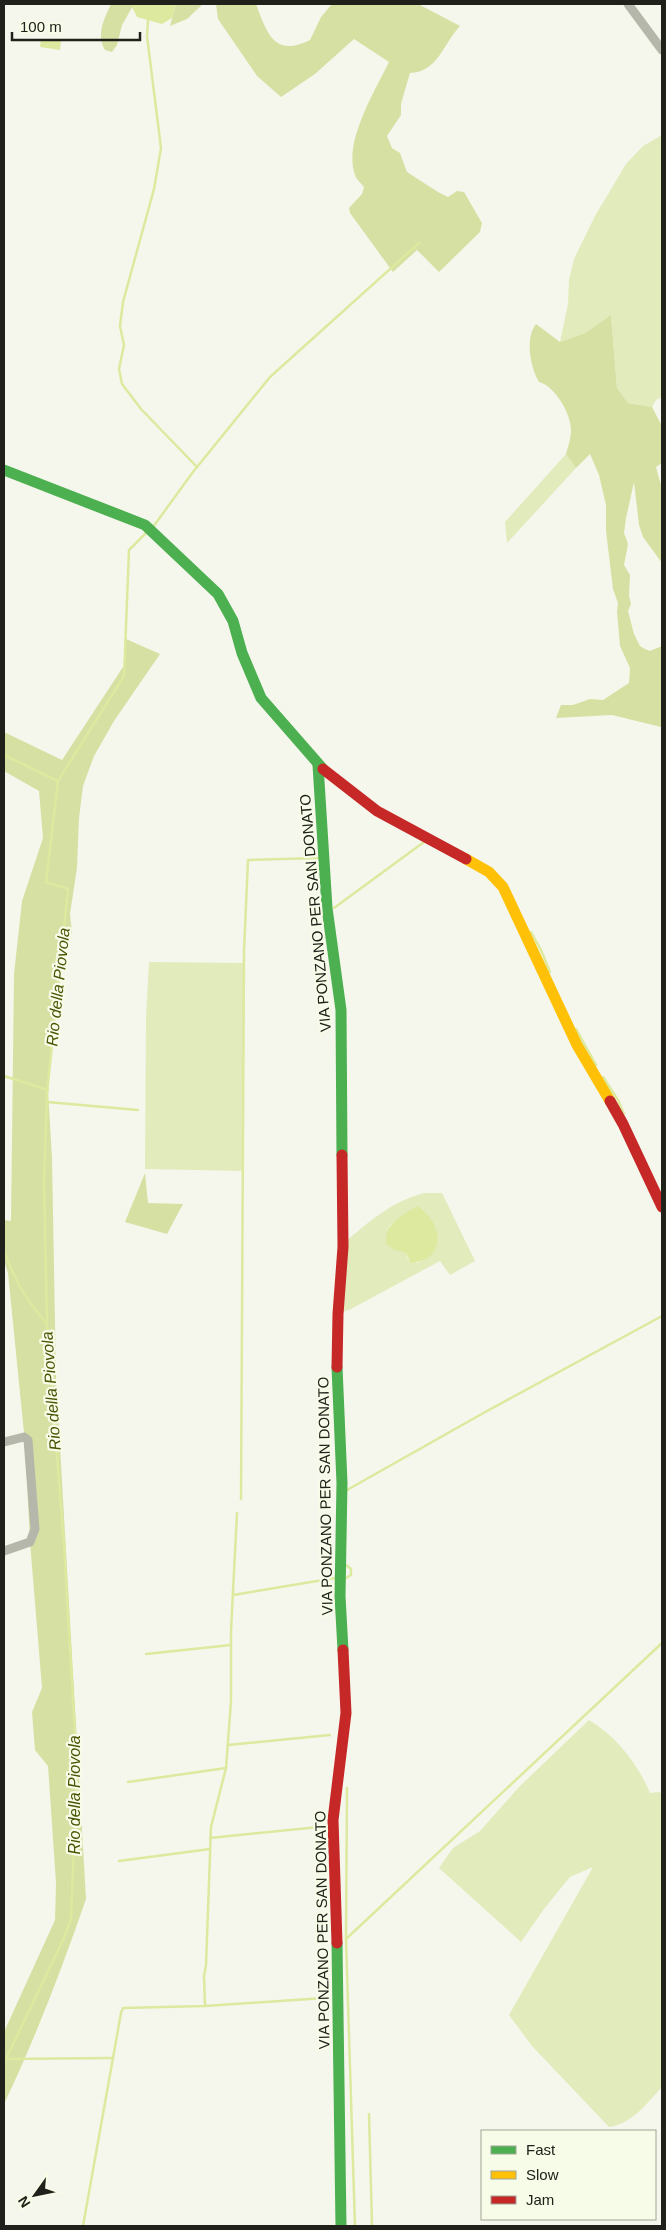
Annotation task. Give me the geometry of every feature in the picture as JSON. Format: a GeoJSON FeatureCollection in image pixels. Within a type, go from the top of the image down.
{"type":"FeatureCollection","features":[{"type":"Feature","properties":{"kind":"street"},"geometry":{"type":"LineString","coordinates":[[628,4],[662,50]]}},
{"type":"Feature","properties":{"kind":"street"},"geometry":{"type":"LineString","coordinates":[[4,470],[150,530],[218,594],[233,621],[242,653],[261,698],[318,765],[377,811],[489,872],[503,887],[576,1045],[623,1124],[662,1207]]}},
{"type":"Feature","properties":{"kind":"street","name":"VIA PONZANO PER SAN DONATO"},"geometry":{"type":"LineString","coordinates":[[318,765],[327,908],[341,1010],[343,1247],[338,1314],[337,1363],[342,1483],[340,1596],[346,1713],[333,1826],[338,1966],[341,2226]]}},
{"type":"Feature","properties":{"kind":"street"},"geometry":{"type":"LineString","coordinates":[[4,1442],[24,1437],[28,1440],[35,1529],[30,1542],[4,1551]]}},
{"type":"Feature","properties":{"kind":"shaded area"},"geometry":{"type":"Polygon","coordinates":[[[111,4],[134,4],[122,25],[117,45],[112,52],[105,50],[101,39],[104,21],[111,4]]]}},
{"type":"Feature","properties":{"kind":"shaded area"},"geometry":{"type":"Polygon","coordinates":[[[134,4],[176,4],[172,18],[162,24],[137,17],[132,7],[134,4]]]}},
{"type":"Feature","properties":{"kind":"shaded area"},"geometry":{"type":"Polygon","coordinates":[[[176,4],[203,4],[187,19],[170,26],[176,4]]]}},
{"type":"Feature","properties":{"kind":"shaded area"},"geometry":{"type":"Polygon","coordinates":[[[216,4],[256,4],[268,33],[280,44],[288,46],[298,45],[310,40],[321,17],[332,4],[418,4],[460,26],[434,62],[427,68],[410,73],[401,104],[401,115],[387,136],[392,148],[400,153],[407,172],[448,197],[457,191],[464,192],[482,223],[480,232],[439,272],[417,250],[393,272],[350,213],[349,208],[362,194],[364,187],[356,176],[352,162],[357,132],[362,117],[389,62],[354,39],[315,74],[281,97],[257,76],[218,19],[216,4]]]}},
{"type":"Feature","properties":{"kind":"shaded area"},"geometry":{"type":"Polygon","coordinates":[[[41,39],[61,41],[60,50],[40,47],[41,39]]]}},
{"type":"Feature","properties":{"kind":"shaded area"},"geometry":{"type":"Polygon","coordinates":[[[662,135],[662,397],[656,400],[652,407],[628,403],[617,388],[611,315],[585,333],[560,342],[568,304],[569,280],[574,259],[595,216],[626,164],[643,146],[662,135]]]}},
{"type":"Feature","properties":{"kind":"shaded area"},"geometry":{"type":"Polygon","coordinates":[[[611,315],[617,388],[628,403],[652,407],[662,426],[662,463],[656,467],[662,489],[662,563],[643,537],[639,525],[634,482],[624,533],[628,544],[624,565],[630,575],[629,596],[631,604],[628,611],[634,634],[640,646],[645,649],[650,651],[662,646],[661,727],[612,715],[556,718],[561,705],[573,705],[590,699],[603,700],[629,683],[630,668],[620,646],[618,603],[613,589],[606,531],[606,505],[599,475],[590,454],[576,468],[566,454],[571,433],[568,416],[556,395],[551,389],[539,382],[536,376],[531,361],[531,337],[536,324],[560,342],[585,333],[611,315]]]}},
{"type":"Feature","properties":{"kind":"shaded area"},"geometry":{"type":"Polygon","coordinates":[[[566,454],[576,468],[507,543],[505,522],[566,454]]]}},
{"type":"Feature","properties":{"kind":"shaded area"},"geometry":{"type":"Polygon","coordinates":[[[126,639],[160,654],[114,721],[94,756],[83,786],[79,818],[77,868],[70,914],[72,932],[59,977],[48,1090],[52,1158],[56,1377],[86,1899],[48,2002],[4,2104],[4,2032],[55,1920],[56,1883],[48,1766],[35,1750],[32,1712],[42,1688],[30,1542],[25,1443],[8,1273],[4,1261],[4,1220],[11,1221],[14,974],[22,901],[43,838],[39,791],[4,771],[4,732],[62,760],[125,664],[126,639]]]}},
{"type":"Feature","properties":{"kind":"shaded area"},"geometry":{"type":"Polygon","coordinates":[[[149,962],[244,963],[243,1171],[145,1169],[146,1017],[149,962]]]}},
{"type":"Feature","properties":{"kind":"shaded area"},"geometry":{"type":"Polygon","coordinates":[[[145,1173],[148,1203],[183,1204],[167,1234],[125,1222],[145,1173]]]}},
{"type":"Feature","properties":{"kind":"shaded area"},"geometry":{"type":"Polygon","coordinates":[[[424,1193],[442,1193],[475,1261],[450,1275],[440,1261],[351,1309],[338,1314],[343,1244],[380,1214],[401,1201],[424,1193]],[[417,1206],[389,1226],[400,1251],[406,1253],[408,1259],[418,1263],[433,1252],[417,1206]]]}},
{"type":"Feature","properties":{"kind":"shaded area"},"geometry":{"type":"Polygon","coordinates":[[[417,1206],[432,1221],[438,1239],[436,1248],[431,1255],[423,1260],[411,1263],[406,1253],[395,1250],[386,1244],[386,1237],[395,1221],[417,1206]]]}},
{"type":"Feature","properties":{"kind":"shaded area"},"geometry":{"type":"Polygon","coordinates":[[[589,1720],[617,1742],[633,1761],[650,1793],[660,1792],[662,1795],[662,2087],[632,2117],[625,2122],[609,2127],[532,2046],[509,2015],[593,1867],[570,1877],[521,1942],[439,1868],[453,1848],[480,1831],[520,1786],[589,1720]]]}},
{"type":"Feature","properties":{"kind":"waterway"},"geometry":{"type":"LineString","coordinates":[[148,20],[147,36],[161,148],[154,189],[123,302],[120,326],[124,345],[119,369],[122,384],[141,409],[197,467]]}},
{"type":"Feature","properties":{"kind":"waterway"},"geometry":{"type":"LineString","coordinates":[[153,527],[193,472],[270,377],[419,243]]}},
{"type":"Feature","properties":{"kind":"waterway","name":"Rio della Piovola"},"geometry":{"type":"LineString","coordinates":[[4,2063],[64,1938],[71,1919],[77,1769],[64,1546],[47,1324],[44,1182],[47,1093],[68,889],[46,882],[58,781],[124,676],[129,550],[147,532]]}},
{"type":"Feature","properties":{"kind":"waterway","name":"Rio della Piovola"},"geometry":{"type":"LineString","coordinates":[[4,755],[58,781]]}},
{"type":"Feature","properties":{"kind":"waterway"},"geometry":{"type":"LineString","coordinates":[[334,908],[424,842]]}},
{"type":"Feature","properties":{"kind":"waterway"},"geometry":{"type":"LineString","coordinates":[[241,1499],[244,950],[248,860],[320,858]]}},
{"type":"Feature","properties":{"kind":"waterway"},"geometry":{"type":"LineString","coordinates":[[531,932],[550,972]]}},
{"type":"Feature","properties":{"kind":"waterway"},"geometry":{"type":"LineString","coordinates":[[576,1029],[596,1065]]}},
{"type":"Feature","properties":{"kind":"waterway"},"geometry":{"type":"LineString","coordinates":[[4,1076],[48,1090]]}},
{"type":"Feature","properties":{"kind":"waterway"},"geometry":{"type":"LineString","coordinates":[[603,1077],[618,1100],[624,1114]]}},
{"type":"Feature","properties":{"kind":"waterway"},"geometry":{"type":"LineString","coordinates":[[47,1102],[138,1110]]}},
{"type":"Feature","properties":{"kind":"waterway"},"geometry":{"type":"LineString","coordinates":[[4,1251],[21,1289],[46,1323]]}},
{"type":"Feature","properties":{"kind":"waterway"},"geometry":{"type":"LineString","coordinates":[[347,1490],[662,1316]]}},
{"type":"Feature","properties":{"kind":"waterway"},"geometry":{"type":"LineString","coordinates":[[205,2006],[204,1976],[211,1827],[226,1768],[231,1701],[231,1631],[237,1513]]}},
{"type":"Feature","properties":{"kind":"waterway"},"geometry":{"type":"LineString","coordinates":[[346,1565],[351,1569],[351,1575],[346,1578]]}},
{"type":"Feature","properties":{"kind":"waterway"},"geometry":{"type":"LineString","coordinates":[[233,1595],[335,1578]]}},
{"type":"Feature","properties":{"kind":"waterway"},"geometry":{"type":"LineString","coordinates":[[346,1939],[662,1643]]}},
{"type":"Feature","properties":{"kind":"waterway"},"geometry":{"type":"LineString","coordinates":[[146,1654],[231,1645]]}},
{"type":"Feature","properties":{"kind":"waterway"},"geometry":{"type":"LineString","coordinates":[[228,1745],[330,1735]]}},
{"type":"Feature","properties":{"kind":"waterway"},"geometry":{"type":"LineString","coordinates":[[128,1782],[226,1768]]}},
{"type":"Feature","properties":{"kind":"waterway"},"geometry":{"type":"LineString","coordinates":[[347,1788],[346,1939],[355,2226]]}},
{"type":"Feature","properties":{"kind":"waterway"},"geometry":{"type":"LineString","coordinates":[[210,1838],[329,1826]]}},
{"type":"Feature","properties":{"kind":"waterway"},"geometry":{"type":"LineString","coordinates":[[119,1861],[210,1849]]}},
{"type":"Feature","properties":{"kind":"waterway"},"geometry":{"type":"LineString","coordinates":[[83,2226],[123,2008],[205,2006],[324,1998]]}},
{"type":"Feature","properties":{"kind":"waterway"},"geometry":{"type":"LineString","coordinates":[[6,2059],[113,2058]]}},
{"type":"Feature","properties":{"kind":"waterway"},"geometry":{"type":"LineString","coordinates":[[369,2114],[372,2226]]}},
{"type":"Feature","properties":{"kind":"traffic: fast"},"geometry":{"type":"LineString","coordinates":[[4,470],[145,525],[218,594],[233,621],[242,653],[261,698],[323,769]]}},
{"type":"Feature","properties":{"kind":"traffic: fast"},"geometry":{"type":"LineString","coordinates":[[318,765],[327,908],[341,1010],[342,1155]]}},
{"type":"Feature","properties":{"kind":"traffic: fast"},"geometry":{"type":"LineString","coordinates":[[337,1367],[342,1483],[340,1596],[343,1650]]}},
{"type":"Feature","properties":{"kind":"traffic: fast"},"geometry":{"type":"LineString","coordinates":[[337,1943],[341,2226]]}},
{"type":"Feature","properties":{"kind":"traffic: slow"},"geometry":{"type":"LineString","coordinates":[[466,859],[489,872],[503,887],[577,1045],[610,1101]]}},
{"type":"Feature","properties":{"kind":"traffic: jam"},"geometry":{"type":"LineString","coordinates":[[323,769],[377,811],[466,859]]}},
{"type":"Feature","properties":{"kind":"traffic: jam"},"geometry":{"type":"LineString","coordinates":[[610,1101],[623,1124],[662,1207]]}},
{"type":"Feature","properties":{"kind":"traffic: jam"},"geometry":{"type":"LineString","coordinates":[[337,1367],[338,1314],[343,1247],[342,1155]]}},
{"type":"Feature","properties":{"kind":"traffic: jam"},"geometry":{"type":"LineString","coordinates":[[337,1943],[333,1820],[346,1713],[343,1650]]}}]}
